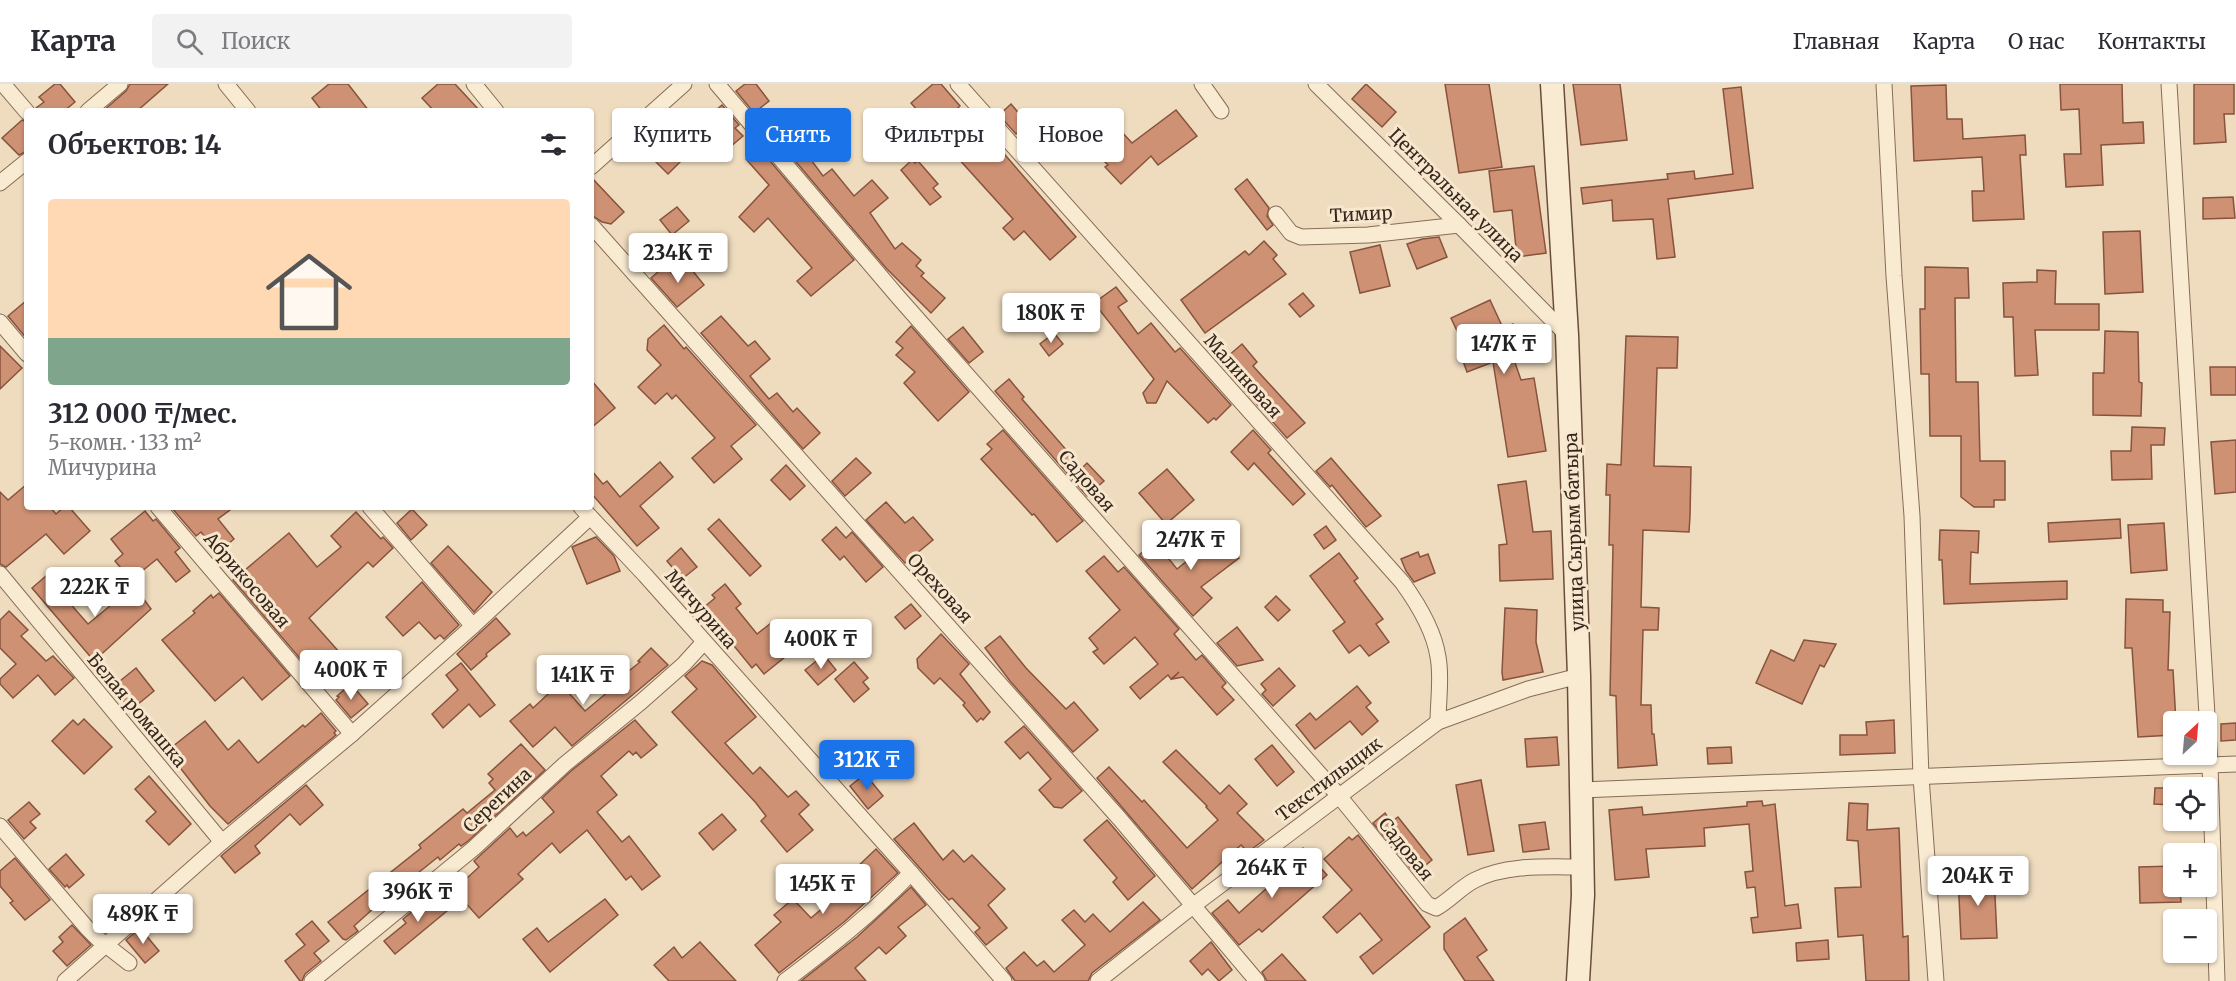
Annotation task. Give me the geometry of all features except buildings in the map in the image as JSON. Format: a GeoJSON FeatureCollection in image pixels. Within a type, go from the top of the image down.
{"type":"FeatureCollection","features":[{"type":"Feature","properties":{"kind":"street"},"geometry":{"type":"LineString","coordinates":[[3,84],[24,108]]}},
{"type":"Feature","properties":{"kind":"street"},"geometry":{"type":"LineString","coordinates":[[92,108],[120,84]]}},
{"type":"Feature","properties":{"kind":"street"},"geometry":{"type":"LineString","coordinates":[[226,84],[246,108]]}},
{"type":"Feature","properties":{"kind":"street"},"geometry":{"type":"LineString","coordinates":[[474,84],[494,108]]}},
{"type":"Feature","properties":{"kind":"street"},"geometry":{"type":"LineString","coordinates":[[594,164],[684,84]]}},
{"type":"Feature","properties":{"kind":"street","name":"Садовая"},"geometry":{"type":"LineString","coordinates":[[717,84],[899,298],[1339,796],[1427,904],[1436,908],[1474,880],[1498,872],[1540,867],[1582,867]]}},
{"type":"Feature","properties":{"kind":"street","name":"Малиновая"},"geometry":{"type":"LineString","coordinates":[[958,84],[1402,582],[1427,622],[1438,657],[1438,722]]}},
{"type":"Feature","properties":{"kind":"street"},"geometry":{"type":"LineString","coordinates":[[1202,84],[1221,111]]}},
{"type":"Feature","properties":{"kind":"street","name":"Центральная улица"},"geometry":{"type":"LineString","coordinates":[[1316,84],[1567,335]]}},
{"type":"Feature","properties":{"kind":"street"},"geometry":{"type":"LineString","coordinates":[[1884,84],[1894,276],[1912,516],[1921,777],[1936,981]]}},
{"type":"Feature","properties":{"kind":"street"},"geometry":{"type":"LineString","coordinates":[[2169,84],[2207,711]]}},
{"type":"Feature","properties":{"kind":"street","name":"улица Сырым батыра"},"geometry":{"type":"LineString","coordinates":[[1549,88],[1567,335],[1579,675],[1582,867],[1578,981]]}},
{"type":"Feature","properties":{"kind":"street"},"geometry":{"type":"LineString","coordinates":[[0,183],[24,163]]}},
{"type":"Feature","properties":{"kind":"street","name":"Тимир"},"geometry":{"type":"LineString","coordinates":[[1276,214],[1291,233],[1301,237],[1368,234],[1459,225]]}},
{"type":"Feature","properties":{"kind":"street","name":"Ореховая"},"geometry":{"type":"LineString","coordinates":[[594,228],[1096,792],[1257,981]]}},
{"type":"Feature","properties":{"kind":"street"},"geometry":{"type":"LineString","coordinates":[[0,322],[24,350]]}},
{"type":"Feature","properties":{"kind":"street","name":"Абрикосовая"},"geometry":{"type":"LineString","coordinates":[[161,510],[352,734]]}},
{"type":"Feature","properties":{"kind":"street"},"geometry":{"type":"LineString","coordinates":[[373,510],[473,626]]}},
{"type":"Feature","properties":{"kind":"street"},"geometry":{"type":"LineString","coordinates":[[65,981],[222,842],[352,734],[473,626],[586,512]]}},
{"type":"Feature","properties":{"kind":"street","name":"Мичурина"},"geometry":{"type":"LineString","coordinates":[[586,512],[911,873],[1004,981]]}},
{"type":"Feature","properties":{"kind":"street","name":"Белая ромашка"},"geometry":{"type":"LineString","coordinates":[[0,574],[222,842]]}},
{"type":"Feature","properties":{"kind":"street","name":"Серегина"},"geometry":{"type":"LineString","coordinates":[[312,981],[474,848],[565,764],[640,702],[704,642]]}},
{"type":"Feature","properties":{"kind":"street","name":"Текстильщик"},"geometry":{"type":"LineString","coordinates":[[1098,981],[1194,905],[1438,722],[1528,689],[1579,675]]}},
{"type":"Feature","properties":{"kind":"street"},"geometry":{"type":"LineString","coordinates":[[2217,765],[2236,764]]}},
{"type":"Feature","properties":{"kind":"street"},"geometry":{"type":"LineString","coordinates":[[1581,790],[2210,765],[2217,981]]}},
{"type":"Feature","properties":{"kind":"street"},"geometry":{"type":"LineString","coordinates":[[0,826],[87,928],[129,963]]}},
{"type":"Feature","properties":{"kind":"street"},"geometry":{"type":"LineString","coordinates":[[785,981],[834,944],[887,898],[911,873]]}}]}
